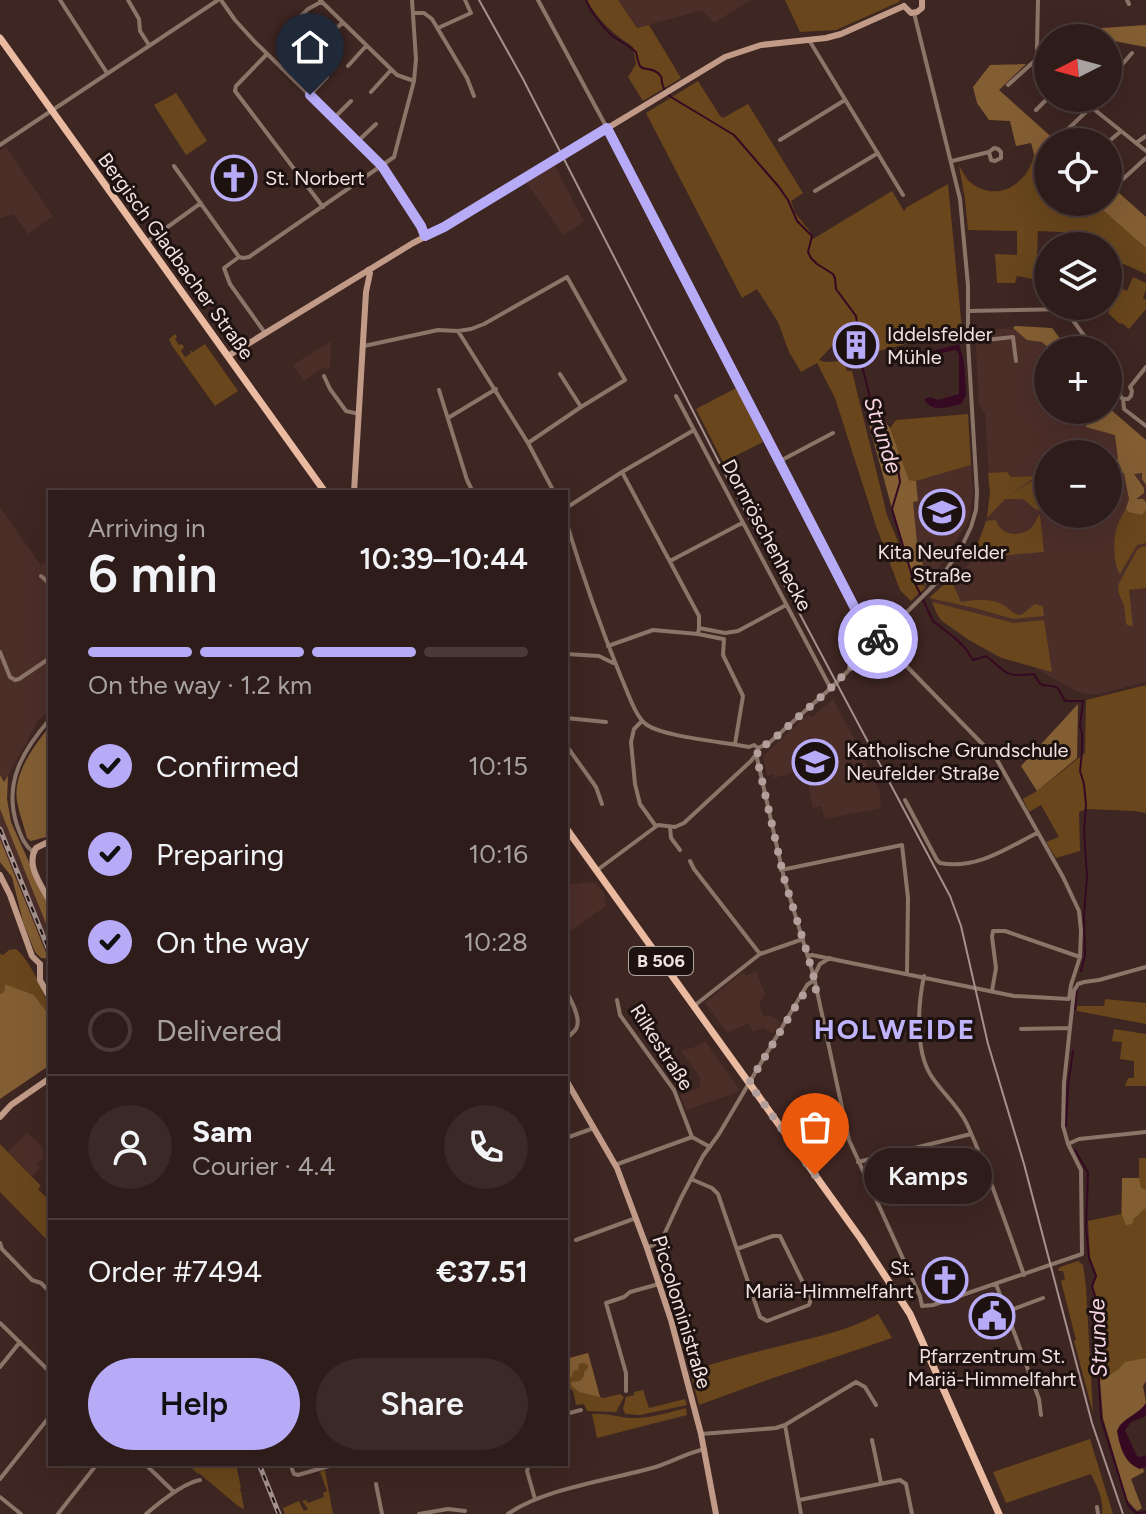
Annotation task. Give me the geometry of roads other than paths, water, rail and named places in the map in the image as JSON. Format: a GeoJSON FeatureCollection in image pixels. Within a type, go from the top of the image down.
{"type":"FeatureCollection","features":[{"type":"Feature","properties":{"kind":"main road"},"geometry":{"type":"LineString","coordinates":[[228,356],[737,51],[841,34],[904,3],[908,11],[914,13],[922,8],[922,0]]}},
{"type":"Feature","properties":{"kind":"main road","name":"Bergisch Gladbacher Straße"},"geometry":{"type":"LineString","coordinates":[[0,38],[324,490]]}},
{"type":"Feature","properties":{"kind":"main road"},"geometry":{"type":"LineString","coordinates":[[354,490],[368,270]]}},
{"type":"Feature","properties":{"kind":"main road"},"geometry":{"type":"LineString","coordinates":[[358,276],[366,292]]}},
{"type":"Feature","properties":{"kind":"main road","name":"B 506"},"geometry":{"type":"LineString","coordinates":[[568,831],[861,1239],[916,1310],[999,1514]]}},
{"type":"Feature","properties":{"kind":"main road"},"geometry":{"type":"LineString","coordinates":[[48,842],[33,852],[31,859],[48,898]]}},
{"type":"Feature","properties":{"kind":"main road"},"geometry":{"type":"LineString","coordinates":[[0,875],[32,956],[44,964],[40,980],[48,994]]}},
{"type":"Feature","properties":{"kind":"main road"},"geometry":{"type":"LineString","coordinates":[[0,1117],[11,1105],[48,1079]]}},
{"type":"Feature","properties":{"kind":"main road","name":"Piccoloministraße"},"geometry":{"type":"LineString","coordinates":[[568,1083],[615,1165],[647,1248],[671,1320],[705,1449],[716,1514]]}},
{"type":"Feature","properties":{"kind":"street"},"geometry":{"type":"LineString","coordinates":[[60,0],[107,73]]}},
{"type":"Feature","properties":{"kind":"street"},"geometry":{"type":"LineString","coordinates":[[128,0],[149,45]]}},
{"type":"Feature","properties":{"kind":"street"},"geometry":{"type":"LineString","coordinates":[[0,145],[220,0],[267,54],[382,166],[425,236]]}},
{"type":"Feature","properties":{"kind":"street"},"geometry":{"type":"LineString","coordinates":[[265,333],[228,280],[224,268],[239,257],[249,257],[392,159],[414,81],[416,59],[412,0]]}},
{"type":"Feature","properties":{"kind":"street"},"geometry":{"type":"LineString","coordinates":[[438,28],[471,13],[465,0]]}},
{"type":"Feature","properties":{"kind":"street"},"geometry":{"type":"LineString","coordinates":[[538,0],[860,618],[996,758],[1079,911],[1080,957],[1069,999],[1021,997],[808,956]]}},
{"type":"Feature","properties":{"kind":"street"},"geometry":{"type":"LineString","coordinates":[[1038,0],[1038,24]]}},
{"type":"Feature","properties":{"kind":"street"},"geometry":{"type":"LineString","coordinates":[[299,18],[321,1],[391,70],[400,77],[414,81]]}},
{"type":"Feature","properties":{"kind":"street"},"geometry":{"type":"LineString","coordinates":[[413,13],[428,14],[467,78],[474,96]]}},
{"type":"Feature","properties":{"kind":"street"},"geometry":{"type":"LineString","coordinates":[[568,527],[608,646],[642,721],[667,732],[749,747],[758,748],[769,743],[831,688],[941,578],[962,546],[976,510],[969,311],[960,199],[914,13]]}},
{"type":"Feature","properties":{"kind":"street"},"geometry":{"type":"LineString","coordinates":[[323,42],[342,23]]}},
{"type":"Feature","properties":{"kind":"street"},"geometry":{"type":"LineString","coordinates":[[809,40],[903,195]]}},
{"type":"Feature","properties":{"kind":"street"},"geometry":{"type":"LineString","coordinates":[[348,66],[366,46]]}},
{"type":"Feature","properties":{"kind":"street"},"geometry":{"type":"LineString","coordinates":[[1122,65],[1132,53]]}},
{"type":"Feature","properties":{"kind":"street"},"geometry":{"type":"LineString","coordinates":[[267,54],[236,86],[235,91],[323,207]]}},
{"type":"Feature","properties":{"kind":"street"},"geometry":{"type":"LineString","coordinates":[[1008,85],[1034,62]]}},
{"type":"Feature","properties":{"kind":"street"},"geometry":{"type":"LineString","coordinates":[[371,92],[391,70]]}},
{"type":"Feature","properties":{"kind":"street"},"geometry":{"type":"LineString","coordinates":[[310,95],[327,77]]}},
{"type":"Feature","properties":{"kind":"street"},"geometry":{"type":"LineString","coordinates":[[780,140],[845,100]]}},
{"type":"Feature","properties":{"kind":"street"},"geometry":{"type":"LineString","coordinates":[[334,118],[351,101]]}},
{"type":"Feature","properties":{"kind":"street"},"geometry":{"type":"LineString","coordinates":[[1069,128],[1086,112]]}},
{"type":"Feature","properties":{"kind":"street"},"geometry":{"type":"LineString","coordinates":[[1095,112],[1115,128]]}},
{"type":"Feature","properties":{"kind":"street"},"geometry":{"type":"LineString","coordinates":[[358,141],[376,124]]}},
{"type":"Feature","properties":{"kind":"street"},"geometry":{"type":"LineString","coordinates":[[1122,133],[1146,151]]}},
{"type":"Feature","properties":{"kind":"street"},"geometry":{"type":"LineString","coordinates":[[1136,143],[1146,136]]}},
{"type":"Feature","properties":{"kind":"street"},"geometry":{"type":"LineString","coordinates":[[952,161],[989,152]]}},
{"type":"Feature","properties":{"kind":"street"},"geometry":{"type":"LineString","coordinates":[[815,191],[878,153]]}},
{"type":"Feature","properties":{"kind":"street"},"geometry":{"type":"LineString","coordinates":[[1123,179],[1146,158]]}},
{"type":"Feature","properties":{"kind":"street"},"geometry":{"type":"LineString","coordinates":[[174,166],[239,257]]}},
{"type":"Feature","properties":{"kind":"street"},"geometry":{"type":"LineString","coordinates":[[146,242],[201,203]]}},
{"type":"Feature","properties":{"kind":"street"},"geometry":{"type":"LineString","coordinates":[[364,346],[438,330],[471,329],[567,277],[625,380],[528,443]]}},
{"type":"Feature","properties":{"kind":"street"},"geometry":{"type":"LineString","coordinates":[[969,311],[1034,310]]}},
{"type":"Feature","properties":{"kind":"street"},"geometry":{"type":"LineString","coordinates":[[458,331],[496,389],[553,490]]}},
{"type":"Feature","properties":{"kind":"street"},"geometry":{"type":"LineString","coordinates":[[968,342],[1013,337],[1016,361]]}},
{"type":"Feature","properties":{"kind":"street"},"geometry":{"type":"LineString","coordinates":[[1130,387],[1146,367]]}},
{"type":"Feature","properties":{"kind":"street"},"geometry":{"type":"LineString","coordinates":[[560,374],[581,407]]}},
{"type":"Feature","properties":{"kind":"street"},"geometry":{"type":"LineString","coordinates":[[324,376],[346,411],[359,414]]}},
{"type":"Feature","properties":{"kind":"street"},"geometry":{"type":"LineString","coordinates":[[1122,388],[1130,387]]}},
{"type":"Feature","properties":{"kind":"street"},"geometry":{"type":"LineString","coordinates":[[1130,387],[1131,396],[1123,399],[1124,409],[1146,426]]}},
{"type":"Feature","properties":{"kind":"street"},"geometry":{"type":"LineString","coordinates":[[448,418],[496,389]]}},
{"type":"Feature","properties":{"kind":"street"},"geometry":{"type":"LineString","coordinates":[[439,390],[472,490]]}},
{"type":"Feature","properties":{"kind":"street","name":"Dornröschenhecke"},"geometry":{"type":"LineString","coordinates":[[676,396],[831,688]]}},
{"type":"Feature","properties":{"kind":"street"},"geometry":{"type":"LineString","coordinates":[[568,507],[694,430]]}},
{"type":"Feature","properties":{"kind":"street"},"geometry":{"type":"LineString","coordinates":[[780,461],[833,433]]}},
{"type":"Feature","properties":{"kind":"street"},"geometry":{"type":"LineString","coordinates":[[622,472],[699,616],[698,634]]}},
{"type":"Feature","properties":{"kind":"street"},"geometry":{"type":"LineString","coordinates":[[669,561],[742,523]]}},
{"type":"Feature","properties":{"kind":"street"},"geometry":{"type":"LineString","coordinates":[[41,576],[48,582]]}},
{"type":"Feature","properties":{"kind":"street"},"geometry":{"type":"LineString","coordinates":[[699,628],[725,633],[738,631],[786,605]]}},
{"type":"Feature","properties":{"kind":"street"},"geometry":{"type":"LineString","coordinates":[[608,646],[653,630],[724,639]]}},
{"type":"Feature","properties":{"kind":"street"},"geometry":{"type":"LineString","coordinates":[[725,633],[723,655],[743,696],[735,744]]}},
{"type":"Feature","properties":{"kind":"street"},"geometry":{"type":"LineString","coordinates":[[605,658],[608,646]]}},
{"type":"Feature","properties":{"kind":"street"},"geometry":{"type":"LineString","coordinates":[[0,652],[10,677],[15,680],[48,659]]}},
{"type":"Feature","properties":{"kind":"street"},"geometry":{"type":"LineString","coordinates":[[568,654],[605,658],[618,668]]}},
{"type":"Feature","properties":{"kind":"street"},"geometry":{"type":"LineString","coordinates":[[568,718],[606,722]]}},
{"type":"Feature","properties":{"kind":"street"},"geometry":{"type":"LineString","coordinates":[[642,721],[634,729],[631,742],[635,784],[640,804],[655,826]]}},
{"type":"Feature","properties":{"kind":"street"},"geometry":{"type":"LineString","coordinates":[[33,852],[20,834],[12,805],[12,791],[22,758],[48,722]]}},
{"type":"Feature","properties":{"kind":"street"},"geometry":{"type":"LineString","coordinates":[[749,747],[756,757],[781,870],[817,989],[851,1146],[921,1299],[916,1310]]}},
{"type":"Feature","properties":{"kind":"street"},"geometry":{"type":"LineString","coordinates":[[568,748],[596,787],[602,804]]}},
{"type":"Feature","properties":{"kind":"street"},"geometry":{"type":"LineString","coordinates":[[596,871],[655,826],[679,826],[686,821],[756,757],[758,748]]}},
{"type":"Feature","properties":{"kind":"street"},"geometry":{"type":"LineString","coordinates":[[905,800],[940,863],[971,864],[983,861],[1037,833]]}},
{"type":"Feature","properties":{"kind":"street"},"geometry":{"type":"LineString","coordinates":[[670,827],[671,838],[680,850]]}},
{"type":"Feature","properties":{"kind":"street"},"geometry":{"type":"LineString","coordinates":[[781,870],[902,845],[908,898],[907,973]]}},
{"type":"Feature","properties":{"kind":"street"},"geometry":{"type":"LineString","coordinates":[[690,861],[760,954]]}},
{"type":"Feature","properties":{"kind":"street"},"geometry":{"type":"LineString","coordinates":[[992,991],[997,963],[993,931],[1005,931],[1080,957]]}},
{"type":"Feature","properties":{"kind":"street"},"geometry":{"type":"LineString","coordinates":[[694,1006],[760,954],[803,939]]}},
{"type":"Feature","properties":{"kind":"street"},"geometry":{"type":"LineString","coordinates":[[647,1248],[663,1237],[710,1147],[820,964],[830,958]]}},
{"type":"Feature","properties":{"kind":"street"},"geometry":{"type":"LineString","coordinates":[[916,1310],[1082,1254],[1082,1176],[1063,1126],[1064,1083],[1074,991],[1078,984],[1146,967]]}},
{"type":"Feature","properties":{"kind":"street"},"geometry":{"type":"LineString","coordinates":[[924,976],[918,1018],[926,1064],[930,1074],[962,1115],[971,1134],[1024,1275]]}},
{"type":"Feature","properties":{"kind":"street"},"geometry":{"type":"LineString","coordinates":[[802,996],[817,989]]}},
{"type":"Feature","properties":{"kind":"street"},"geometry":{"type":"LineString","coordinates":[[568,996],[578,1024],[568,1037]]}},
{"type":"Feature","properties":{"kind":"street","name":"Rilkestraße"},"geometry":{"type":"LineString","coordinates":[[617,1000],[620,1015],[674,1090],[692,1137]]}},
{"type":"Feature","properties":{"kind":"street"},"geometry":{"type":"LineString","coordinates":[[1021,1029],[1070,1028]]}},
{"type":"Feature","properties":{"kind":"street"},"geometry":{"type":"LineString","coordinates":[[568,1137],[594,1128]]}},
{"type":"Feature","properties":{"kind":"street"},"geometry":{"type":"LineString","coordinates":[[1068,1144],[1079,1139],[1146,1132]]}},
{"type":"Feature","properties":{"kind":"street"},"geometry":{"type":"LineString","coordinates":[[858,1162],[971,1134]]}},
{"type":"Feature","properties":{"kind":"street"},"geometry":{"type":"LineString","coordinates":[[615,1165],[692,1137],[710,1147]]}},
{"type":"Feature","properties":{"kind":"street"},"geometry":{"type":"LineString","coordinates":[[691,1179],[717,1192],[760,1317],[767,1321],[807,1307],[811,1302],[780,1236],[737,1249]]}},
{"type":"Feature","properties":{"kind":"street"},"geometry":{"type":"LineString","coordinates":[[576,1240],[636,1218]]}},
{"type":"Feature","properties":{"kind":"street"},"geometry":{"type":"LineString","coordinates":[[0,1243],[2,1249],[32,1280],[48,1290]]}},
{"type":"Feature","properties":{"kind":"street"},"geometry":{"type":"LineString","coordinates":[[626,1391],[626,1373],[606,1303],[659,1284]]}},
{"type":"Feature","properties":{"kind":"street"},"geometry":{"type":"LineString","coordinates":[[996,1284],[1039,1399],[1041,1415]]}},
{"type":"Feature","properties":{"kind":"street"},"geometry":{"type":"LineString","coordinates":[[1006,1312],[1043,1298]]}},
{"type":"Feature","properties":{"kind":"street"},"geometry":{"type":"LineString","coordinates":[[0,1323],[48,1370]]}},
{"type":"Feature","properties":{"kind":"street"},"geometry":{"type":"LineString","coordinates":[[0,1367],[20,1342]]}},
{"type":"Feature","properties":{"kind":"street"},"geometry":{"type":"LineString","coordinates":[[701,1434],[785,1425],[856,1382],[865,1387],[876,1405]]}},
{"type":"Feature","properties":{"kind":"street"},"geometry":{"type":"LineString","coordinates":[[568,1413],[581,1410]]}},
{"type":"Feature","properties":{"kind":"street"},"geometry":{"type":"LineString","coordinates":[[0,1479],[48,1419]]}},
{"type":"Feature","properties":{"kind":"street"},"geometry":{"type":"LineString","coordinates":[[785,1425],[801,1514]]}},
{"type":"Feature","properties":{"kind":"street"},"geometry":{"type":"LineString","coordinates":[[872,1440],[881,1483]]}},
{"type":"Feature","properties":{"kind":"street"},"geometry":{"type":"LineString","coordinates":[[508,1514],[535,1499],[655,1467],[705,1449]]}},
{"type":"Feature","properties":{"kind":"street"},"geometry":{"type":"LineString","coordinates":[[58,1514],[95,1466]]}},
{"type":"Feature","properties":{"kind":"street"},"geometry":{"type":"LineString","coordinates":[[147,1466],[174,1492]]}},
{"type":"Feature","properties":{"kind":"street"},"geometry":{"type":"LineString","coordinates":[[291,1466],[296,1475],[329,1466]]}},
{"type":"Feature","properties":{"kind":"street"},"geometry":{"type":"LineString","coordinates":[[528,1466],[535,1499]]}},
{"type":"Feature","properties":{"kind":"street"},"geometry":{"type":"LineString","coordinates":[[146,1514],[174,1492],[200,1480]]}},
{"type":"Feature","properties":{"kind":"street"},"geometry":{"type":"LineString","coordinates":[[799,1500],[897,1480],[904,1481],[912,1514]]}},
{"type":"Feature","properties":{"kind":"street"},"geometry":{"type":"LineString","coordinates":[[376,1484],[382,1514]]}},
{"type":"Feature","properties":{"kind":"street"},"geometry":{"type":"LineString","coordinates":[[0,1497],[21,1514]]}},
{"type":"Feature","properties":{"kind":"street"},"geometry":{"type":"LineString","coordinates":[[1097,1507],[1098,1514]]}},
{"type":"Feature","properties":{"kind":"street"},"geometry":{"type":"LineString","coordinates":[[419,1514],[448,1509],[465,1511]]}},
{"type":"Feature","properties":{"kind":"waterway","name":"Strunde"},"geometry":{"type":"LineString","coordinates":[[586,0],[607,30],[636,52],[641,67],[660,75],[664,89],[671,97],[734,135],[779,187],[797,221],[812,236],[808,252],[811,258],[833,274],[836,289],[856,316],[862,365],[872,406],[897,462],[900,482],[892,509],[913,579],[933,621],[955,638],[973,660],[986,656],[1011,674],[1034,674],[1042,685],[1058,688],[1065,701],[1083,701],[1080,771],[1086,805],[1087,876],[1085,955],[1081,971]]}},
{"type":"Feature","properties":{"kind":"waterway","name":"Strunde"},"geometry":{"type":"LineString","coordinates":[[1075,1009],[1077,989]]}},
{"type":"Feature","properties":{"kind":"waterway","name":"Strunde"},"geometry":{"type":"LineString","coordinates":[[1066,1126],[1073,1051]]}},
{"type":"Feature","properties":{"kind":"waterway","name":"Strunde"},"geometry":{"type":"LineString","coordinates":[[1075,1150],[1088,1173],[1086,1227],[1089,1258],[1096,1276],[1092,1286],[1097,1303],[1095,1316],[1101,1418],[1128,1505],[1136,1513],[1146,1512]]}},
{"type":"Feature","properties":{"kind":"tram line"},"geometry":{"type":"LineString","coordinates":[[479,0],[523,79],[721,466],[950,896],[961,926],[988,1044],[1024,1164],[1092,1423],[1123,1514]]}},
{"type":"Feature","properties":{"kind":"railway"},"geometry":{"type":"LineString","coordinates":[[0,829],[48,948]]}},
{"type":"Feature","properties":{"kind":"railway"},"geometry":{"type":"LineString","coordinates":[[260,1466],[279,1514]]}},
{"type":"Feature","properties":{"kind":"place","name":"St. Norbert"},"geometry":{"type":"Point","coordinates":[234,178]}},
{"type":"Feature","properties":{"kind":"place","name":"Iddelsfelder Mühle"},"geometry":{"type":"Point","coordinates":[856,345]}},
{"type":"Feature","properties":{"kind":"place","name":"Kita Neufelder Straße"},"geometry":{"type":"Point","coordinates":[942,512]}},
{"type":"Feature","properties":{"kind":"place","name":"Katholische Grundschule Neufelder Straße"},"geometry":{"type":"Point","coordinates":[815,762]}},
{"type":"Feature","properties":{"kind":"place","name":"Kamps"},"geometry":{"type":"Point","coordinates":[815,1175]}},
{"type":"Feature","properties":{"kind":"place","name":"St. Mariä-Himmelfahrt"},"geometry":{"type":"Point","coordinates":[945,1280]}},
{"type":"Feature","properties":{"kind":"place","name":"Pfarrzentrum St. Mariä-Himmelfahrt"},"geometry":{"type":"Point","coordinates":[992,1316]}},
{"type":"Feature","properties":{"kind":"district","name":"HOLWEIDE"},"geometry":{"type":"Point","coordinates":[895,1029]}}]}
